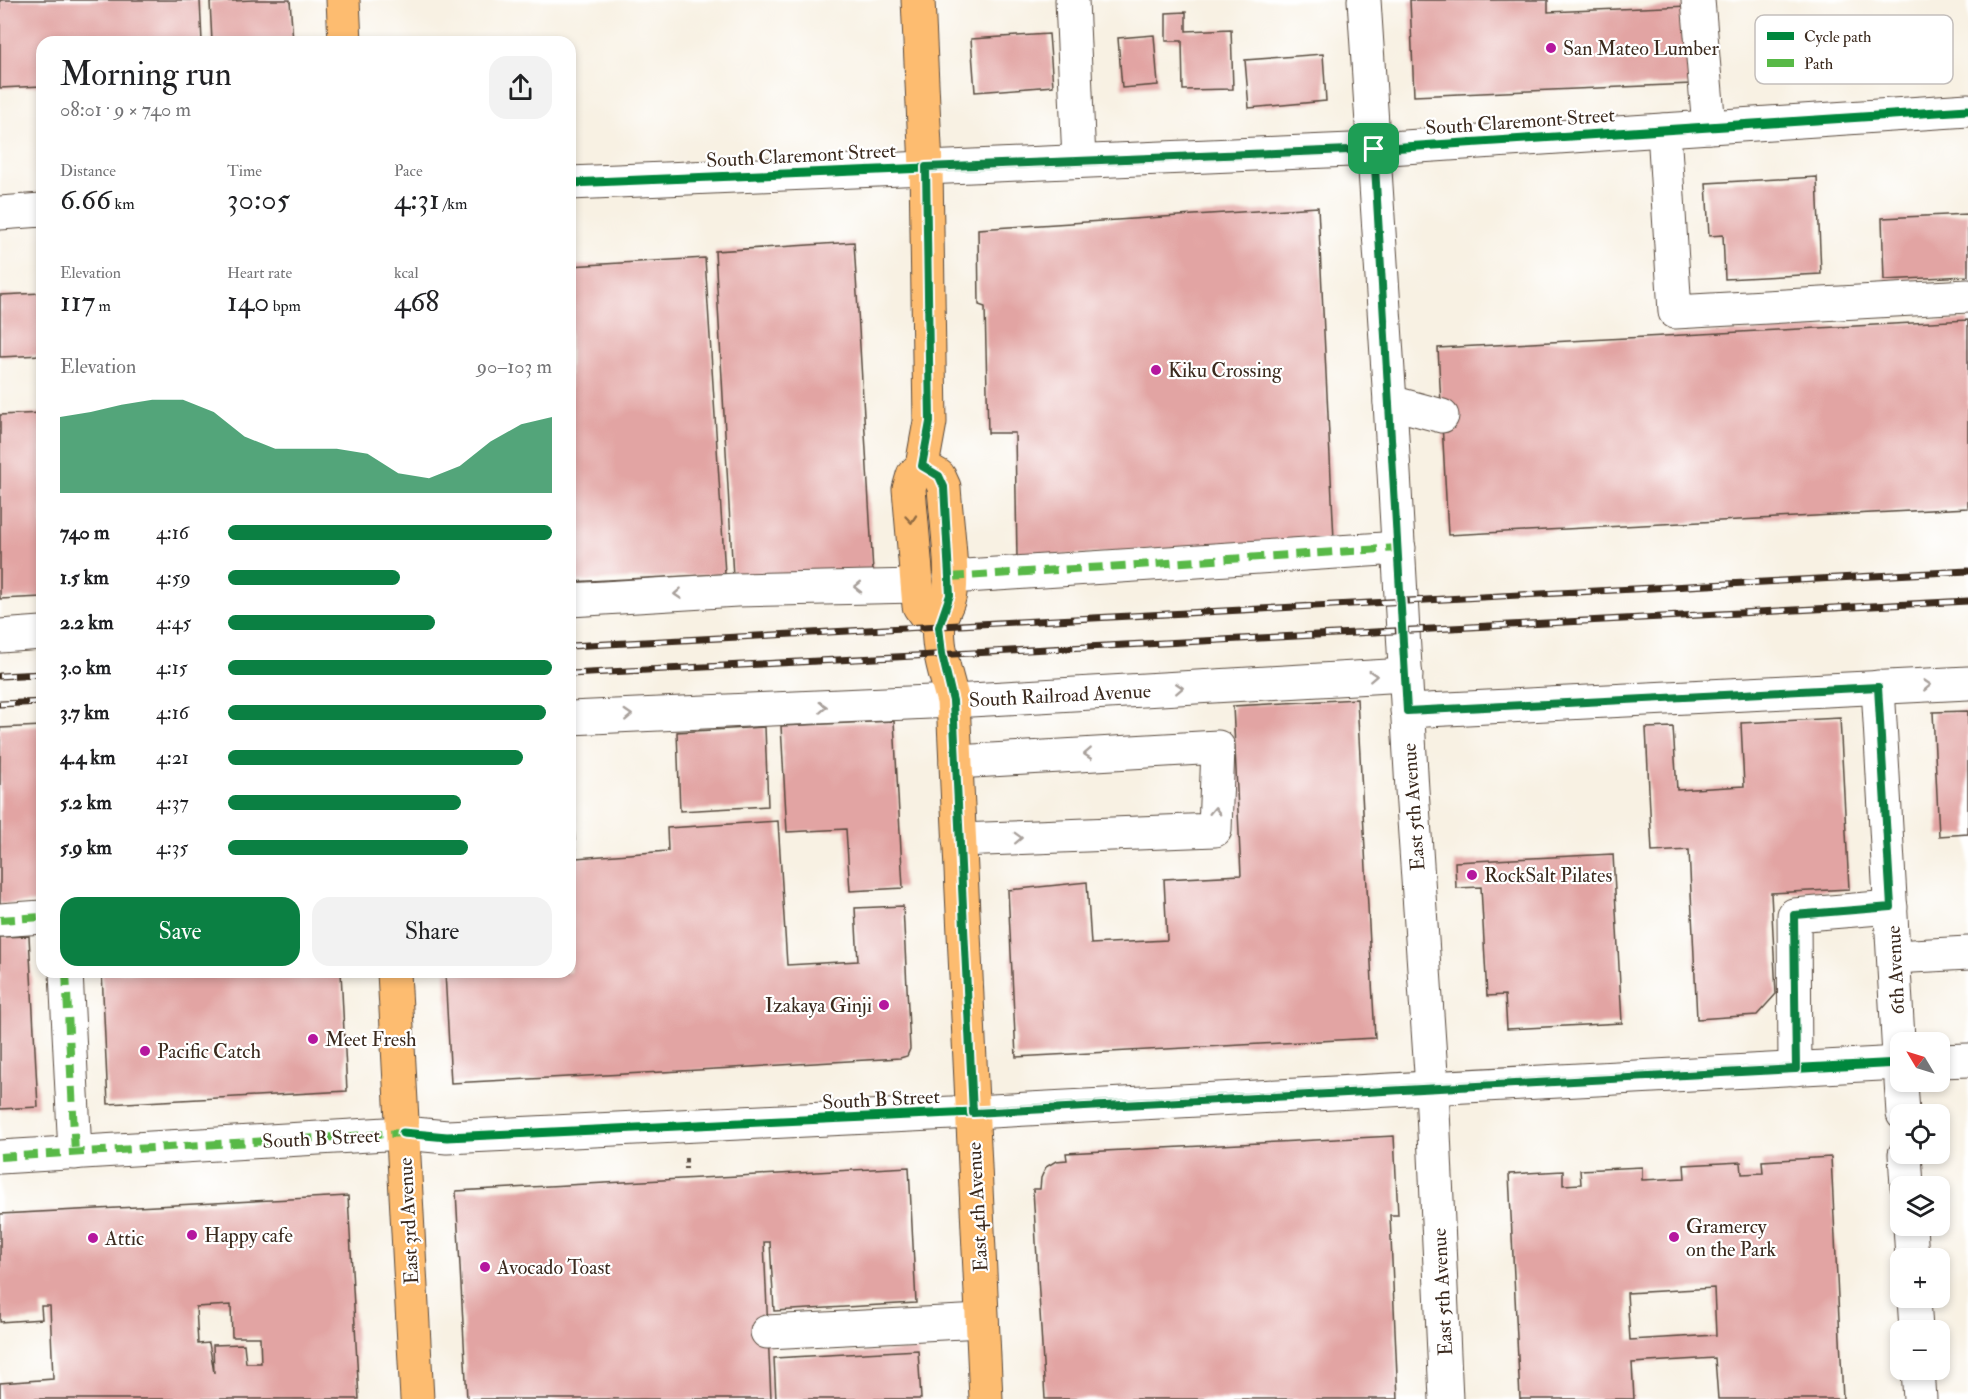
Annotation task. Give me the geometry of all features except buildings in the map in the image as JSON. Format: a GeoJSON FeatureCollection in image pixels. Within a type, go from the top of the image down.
{"type":"FeatureCollection","features":[{"type":"Feature","properties":{"kind":"main road"},"geometry":{"type":"LineString","coordinates":[[343,0],[345,36]]}},
{"type":"Feature","properties":{"kind":"main road"},"geometry":{"type":"LineString","coordinates":[[918,0],[926,167],[930,422],[922,466],[913,475],[909,489],[919,606],[926,616],[939,621]]}},
{"type":"Feature","properties":{"kind":"main road","name":"East 4th Avenue"},"geometry":{"type":"LineString","coordinates":[[922,466],[939,476],[944,487],[950,595],[939,621],[942,654],[953,701],[986,1399]]}},
{"type":"Feature","properties":{"kind":"main road","name":"East 3rd Avenue"},"geometry":{"type":"LineString","coordinates":[[394,978],[417,1399]]}},
{"type":"Feature","properties":{"kind":"street"},"geometry":{"type":"LineString","coordinates":[[1072,0],[1079,161]]}},
{"type":"Feature","properties":{"kind":"street","name":"East 5th Avenue"},"geometry":{"type":"LineString","coordinates":[[1364,0],[1432,1088],[1446,1399]]}},
{"type":"Feature","properties":{"kind":"street"},"geometry":{"type":"LineString","coordinates":[[1698,0],[1709,127]]}},
{"type":"Feature","properties":{"kind":"street","name":"South Claremont Street"},"geometry":{"type":"LineString","coordinates":[[576,183],[1374,149],[1968,110]]}},
{"type":"Feature","properties":{"kind":"street"},"geometry":{"type":"LineString","coordinates":[[1664,130],[1676,312],[1968,296]]}},
{"type":"Feature","properties":{"kind":"street"},"geometry":{"type":"LineString","coordinates":[[0,213],[36,210]]}},
{"type":"Feature","properties":{"kind":"street"},"geometry":{"type":"LineString","coordinates":[[1390,402],[1442,416]]}},
{"type":"Feature","properties":{"kind":"street"},"geometry":{"type":"LineString","coordinates":[[950,576],[1399,548]]}},
{"type":"Feature","properties":{"kind":"street"},"geometry":{"type":"LineString","coordinates":[[576,600],[737,590],[917,586]]}},
{"type":"Feature","properties":{"kind":"street"},"geometry":{"type":"LineString","coordinates":[[0,636],[36,633]]}},
{"type":"Feature","properties":{"kind":"street","name":"South Railroad Avenue"},"geometry":{"type":"LineString","coordinates":[[576,718],[953,701],[1406,675]]}},
{"type":"Feature","properties":{"kind":"street"},"geometry":{"type":"LineString","coordinates":[[1407,711],[1968,683]]}},
{"type":"Feature","properties":{"kind":"street","name":"6th Avenue"},"geometry":{"type":"LineString","coordinates":[[1878,687],[1898,1032]]}},
{"type":"Feature","properties":{"kind":"street"},"geometry":{"type":"LineString","coordinates":[[956,762],[1218,747],[1215,830],[959,840]]}},
{"type":"Feature","properties":{"kind":"street"},"geometry":{"type":"LineString","coordinates":[[1796,1069],[1794,915],[1891,907]]}},
{"type":"Feature","properties":{"kind":"street"},"geometry":{"type":"LineString","coordinates":[[0,920],[36,917]]}},
{"type":"Feature","properties":{"kind":"street"},"geometry":{"type":"LineString","coordinates":[[1894,957],[1968,953]]}},
{"type":"Feature","properties":{"kind":"street"},"geometry":{"type":"LineString","coordinates":[[66,978],[75,1153]]}},
{"type":"Feature","properties":{"kind":"street"},"geometry":{"type":"LineString","coordinates":[[1950,1060],[1968,1059]]}},
{"type":"Feature","properties":{"kind":"street","name":"South B Street"},"geometry":{"type":"LineString","coordinates":[[0,1157],[403,1133],[447,1137],[973,1113],[1890,1064]]}},
{"type":"Feature","properties":{"kind":"street"},"geometry":{"type":"LineString","coordinates":[[767,1332],[982,1321]]}},
{"type":"Feature","properties":{"kind":"street"},"geometry":{"type":"LineString","coordinates":[[1919,1380],[1920,1399]]}},
{"type":"Feature","properties":{"kind":"railway"},"geometry":{"type":"LineString","coordinates":[[576,646],[1968,571]]}},
{"type":"Feature","properties":{"kind":"railway"},"geometry":{"type":"LineString","coordinates":[[576,674],[1968,601]]}},
{"type":"Feature","properties":{"kind":"railway"},"geometry":{"type":"LineString","coordinates":[[0,676],[36,674]]}},
{"type":"Feature","properties":{"kind":"railway"},"geometry":{"type":"LineString","coordinates":[[0,704],[36,702]]}},
{"type":"Feature","properties":{"kind":"marked path"},"geometry":{"type":"LineString","coordinates":[[950,577],[1399,548]]}},
{"type":"Feature","properties":{"kind":"marked path"},"geometry":{"type":"LineString","coordinates":[[0,920],[36,917]]}},
{"type":"Feature","properties":{"kind":"marked path"},"geometry":{"type":"LineString","coordinates":[[66,978],[75,1153]]}},
{"type":"Feature","properties":{"kind":"marked path"},"geometry":{"type":"LineString","coordinates":[[0,1157],[403,1133]]}},
{"type":"Feature","properties":{"kind":"cycle path"},"geometry":{"type":"LineString","coordinates":[[576,183],[1374,149],[1968,110]]}},
{"type":"Feature","properties":{"kind":"cycle path"},"geometry":{"type":"LineString","coordinates":[[403,1133],[447,1137],[1890,1064]]}},
{"type":"Feature","properties":{"kind":"place","name":"San Mateo Lumber"},"geometry":{"type":"Point","coordinates":[1551,48]}},
{"type":"Feature","properties":{"kind":"place","name":"Kiku Crossing"},"geometry":{"type":"Point","coordinates":[1156,370]}},
{"type":"Feature","properties":{"kind":"place","name":"RockSalt Pilates"},"geometry":{"type":"Point","coordinates":[1472,875]}},
{"type":"Feature","properties":{"kind":"place","name":"Izakaya Ginji"},"geometry":{"type":"Point","coordinates":[884,1005]}},
{"type":"Feature","properties":{"kind":"place","name":"Meet Fresh"},"geometry":{"type":"Point","coordinates":[313,1039]}},
{"type":"Feature","properties":{"kind":"place","name":"Pacific Catch"},"geometry":{"type":"Point","coordinates":[145,1051]}},
{"type":"Feature","properties":{"kind":"place","name":"Happy cafe"},"geometry":{"type":"Point","coordinates":[192,1235]}},
{"type":"Feature","properties":{"kind":"place","name":"Gramercy on the Park"},"geometry":{"type":"Point","coordinates":[1674,1237]}},
{"type":"Feature","properties":{"kind":"place","name":"Attic"},"geometry":{"type":"Point","coordinates":[93,1238]}},
{"type":"Feature","properties":{"kind":"place","name":"Avocado Toast"},"geometry":{"type":"Point","coordinates":[485,1267]}},
{"type":"Feature","properties":{"kind":"route"},"geometry":{"type":"LineString","coordinates":[[1374,149],[1407,711],[1878,687],[1891,907],[1794,915],[1796,1069],[973,1113],[953,701],[942,654],[939,627],[939,621],[950,595],[944,487],[939,476],[922,466],[930,422],[926,167],[1374,149]]}}]}
